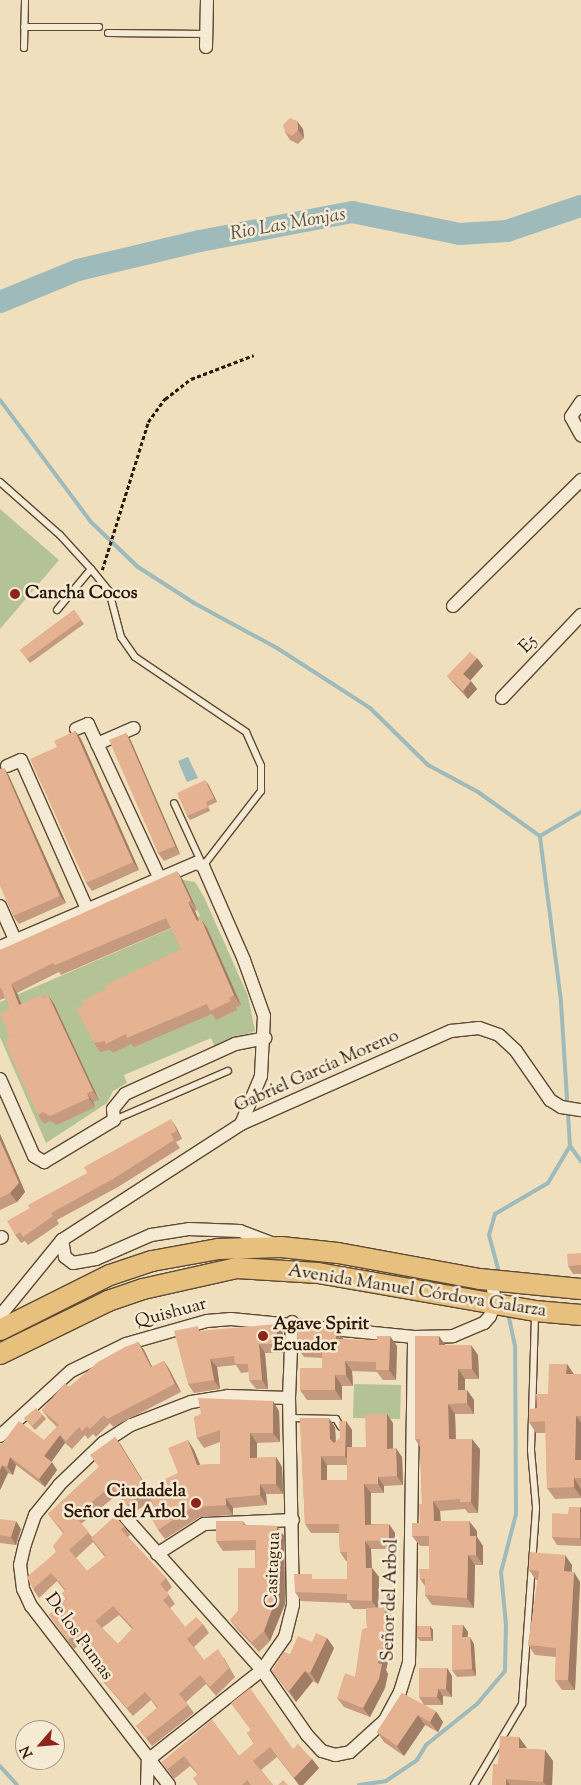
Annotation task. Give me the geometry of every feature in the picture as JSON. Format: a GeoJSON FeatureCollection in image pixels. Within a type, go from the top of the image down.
{"type":"FeatureCollection","features":[{"type":"Feature","properties":{"kind":"main road","name":"Avenida Manuel Córdova Galarza"},"geometry":{"type":"LineString","coordinates":[[0,1330],[110,1275],[152,1260],[220,1249],[281,1247],[338,1253],[492,1281],[581,1289]]}},
{"type":"Feature","properties":{"kind":"main road","name":"Avenida Manuel Córdova Galarza"},"geometry":{"type":"LineString","coordinates":[[0,1354],[108,1302],[151,1287],[237,1268],[318,1273],[495,1302],[535,1311],[581,1315]]}},
{"type":"Feature","properties":{"kind":"main road"},"geometry":{"type":"LineString","coordinates":[[448,1295],[455,1286],[452,1275]]}},
{"type":"Feature","properties":{"kind":"street"},"geometry":{"type":"LineString","coordinates":[[206,47],[207,0]]}},
{"type":"Feature","properties":{"kind":"street"},"geometry":{"type":"LineString","coordinates":[[581,402],[571,417],[581,435]]}},
{"type":"Feature","properties":{"kind":"street"},"geometry":{"type":"LineString","coordinates":[[453,606],[581,480]]}},
{"type":"Feature","properties":{"kind":"street","name":"E5"},"geometry":{"type":"LineString","coordinates":[[502,698],[581,615]]}},
{"type":"Feature","properties":{"kind":"street"},"geometry":{"type":"LineString","coordinates":[[76,729],[88,724],[160,879]]}},
{"type":"Feature","properties":{"kind":"street"},"geometry":{"type":"LineString","coordinates":[[97,744],[134,728]]}},
{"type":"Feature","properties":{"kind":"street"},"geometry":{"type":"LineString","coordinates":[[7,766],[21,760],[88,909]]}},
{"type":"Feature","properties":{"kind":"street"},"geometry":{"type":"LineString","coordinates":[[0,947],[196,863],[203,866],[244,960],[264,1016],[265,1038],[261,1076],[242,1124]]}},
{"type":"Feature","properties":{"kind":"street"},"geometry":{"type":"LineString","coordinates":[[0,906],[15,940]]}},
{"type":"Feature","properties":{"kind":"street","name":"Gabriel García Moreno"},"geometry":{"type":"LineString","coordinates":[[0,1316],[62,1240],[242,1124],[450,1031],[471,1028],[500,1035],[516,1050],[550,1100],[561,1107],[581,1110]]}},
{"type":"Feature","properties":{"kind":"street"},"geometry":{"type":"LineString","coordinates":[[0,1079],[38,1161],[44,1162],[114,1120],[117,1101],[125,1094],[235,1044],[265,1038]]}},
{"type":"Feature","properties":{"kind":"street"},"geometry":{"type":"LineString","coordinates":[[62,1240],[65,1257],[72,1264],[96,1258],[151,1235],[189,1229],[240,1231],[281,1247]]}},
{"type":"Feature","properties":{"kind":"street"},"geometry":{"type":"LineString","coordinates":[[492,1281],[495,1302]]}},
{"type":"Feature","properties":{"kind":"street","name":"Quishuar"},"geometry":{"type":"LineString","coordinates":[[0,1436],[71,1371],[126,1344],[207,1321],[231,1319],[292,1322],[414,1337],[454,1336],[484,1323],[490,1316],[495,1302]]}},
{"type":"Feature","properties":{"kind":"street","name":"Casitagua"},"geometry":{"type":"LineString","coordinates":[[148,1760],[262,1670],[285,1637],[294,1605],[291,1418],[289,1398],[292,1322]]}},
{"type":"Feature","properties":{"kind":"street","name":"Señor del Arbol"},"geometry":{"type":"LineString","coordinates":[[126,1518],[262,1670],[307,1736],[322,1750],[335,1755],[350,1752],[374,1733],[400,1692],[409,1662],[414,1337]]}},
{"type":"Feature","properties":{"kind":"street","name":"De los Pumas"},"geometry":{"type":"LineString","coordinates":[[169,1785],[31,1606],[23,1589],[20,1565],[35,1515],[59,1485],[103,1443],[161,1412],[191,1402],[228,1396],[289,1398]]}},
{"type":"Feature","properties":{"kind":"street"},"geometry":{"type":"LineString","coordinates":[[157,1554],[204,1524],[293,1520]]}},
{"type":"Feature","properties":{"kind":"street"},"geometry":{"type":"LineString","coordinates":[[147,1785],[148,1760]]}},
{"type":"Feature","properties":{"kind":"lane"},"geometry":{"type":"LineString","coordinates":[[24,48],[25,0]]}},
{"type":"Feature","properties":{"kind":"lane"},"geometry":{"type":"LineString","coordinates":[[24,27],[98,27]]}},
{"type":"Feature","properties":{"kind":"lane"},"geometry":{"type":"LineString","coordinates":[[108,33],[206,34]]}},
{"type":"Feature","properties":{"kind":"lane"},"geometry":{"type":"LineString","coordinates":[[0,482],[60,536],[99,578],[109,592],[121,637],[136,657],[246,732],[261,766],[261,792],[203,866],[174,803]]}},
{"type":"Feature","properties":{"kind":"lane"},"geometry":{"type":"LineString","coordinates":[[57,610],[90,569]]}},
{"type":"Feature","properties":{"kind":"lane"},"geometry":{"type":"LineString","coordinates":[[114,1120],[228,1071]]}},
{"type":"Feature","properties":{"kind":"lane"},"geometry":{"type":"LineString","coordinates":[[474,1785],[522,1704],[536,1507],[531,1450],[535,1311]]}},
{"type":"Feature","properties":{"kind":"lane"},"geometry":{"type":"LineString","coordinates":[[291,1418],[336,1419],[340,1421],[341,1433]]}},
{"type":"Feature","properties":{"kind":"path"},"geometry":{"type":"LineString","coordinates":[[99,578],[148,422],[165,398],[191,379],[254,355]]}},
{"type":"Feature","properties":{"kind":"green space","name":"Cancha Cocos"},"geometry":{"type":"Polygon","coordinates":[[[0,509],[59,560],[0,629],[0,509]]]}},
{"type":"Feature","properties":{"kind":"green space"},"geometry":{"type":"Polygon","coordinates":[[[183,880],[195,882],[204,897],[248,996],[255,1031],[215,1047],[211,1038],[124,1075],[127,1083],[113,1091],[107,1103],[46,1143],[0,1037],[0,1002],[200,916],[183,880]]]}},
{"type":"Feature","properties":{"kind":"green space"},"geometry":{"type":"Polygon","coordinates":[[[354,1384],[401,1385],[400,1419],[353,1418],[354,1384]]]}},
{"type":"Feature","properties":{"kind":"water"},"geometry":{"type":"Polygon","coordinates":[[[188,757],[198,778],[187,782],[178,761],[188,757]]]}},
{"type":"Feature","properties":{"kind":"building"},"geometry":{"type":"Polygon","coordinates":[[[290,118],[297,121],[298,130],[292,136],[285,132],[283,125],[290,118]]]}},
{"type":"Feature","properties":{"kind":"building"},"geometry":{"type":"Polygon","coordinates":[[[74,610],[81,620],[27,659],[20,650],[74,610]]]}},
{"type":"Feature","properties":{"kind":"building"},"geometry":{"type":"Polygon","coordinates":[[[470,652],[477,658],[463,674],[471,681],[463,691],[447,676],[470,652]]]}},
{"type":"Feature","properties":{"kind":"building"},"geometry":{"type":"Polygon","coordinates":[[[75,731],[133,862],[86,883],[30,759],[57,747],[54,741],[75,731]]]}},
{"type":"Feature","properties":{"kind":"building"},"geometry":{"type":"Polygon","coordinates":[[[126,733],[175,846],[158,853],[109,740],[126,733]]]}},
{"type":"Feature","properties":{"kind":"building"},"geometry":{"type":"Polygon","coordinates":[[[4,768],[60,896],[13,916],[0,886],[0,769],[4,768]]]}},
{"type":"Feature","properties":{"kind":"building"},"geometry":{"type":"Polygon","coordinates":[[[205,780],[214,798],[206,802],[208,807],[187,816],[177,793],[205,780]]]}},
{"type":"Feature","properties":{"kind":"building"},"geometry":{"type":"Polygon","coordinates":[[[177,871],[191,901],[188,902],[197,921],[201,919],[234,995],[229,998],[231,1001],[210,1011],[207,1004],[127,1038],[126,1034],[106,1044],[105,1041],[94,1043],[76,1008],[84,1005],[82,1001],[106,989],[104,986],[181,949],[166,918],[55,965],[53,963],[11,984],[19,1005],[41,995],[43,998],[48,995],[93,1091],[87,1093],[89,1098],[50,1116],[43,1112],[38,1115],[5,1040],[10,1038],[0,1014],[10,1009],[0,988],[0,950],[177,871]]]}},
{"type":"Feature","properties":{"kind":"building"},"geometry":{"type":"Polygon","coordinates":[[[171,1119],[177,1131],[171,1134],[174,1140],[113,1179],[51,1213],[53,1216],[23,1237],[20,1232],[15,1235],[7,1221],[30,1208],[28,1205],[87,1173],[84,1167],[171,1119]]]}},
{"type":"Feature","properties":{"kind":"building"},"geometry":{"type":"Polygon","coordinates":[[[0,1140],[19,1183],[10,1193],[0,1198],[0,1140]]]}},
{"type":"Feature","properties":{"kind":"building"},"geometry":{"type":"Polygon","coordinates":[[[581,1253],[581,1265],[568,1266],[567,1254],[581,1253]]]}},
{"type":"Feature","properties":{"kind":"building"},"geometry":{"type":"Polygon","coordinates":[[[277,1324],[277,1344],[259,1344],[262,1380],[249,1380],[248,1364],[235,1364],[234,1356],[210,1359],[214,1380],[188,1384],[174,1331],[198,1326],[199,1331],[277,1324]]]}},
{"type":"Feature","properties":{"kind":"building"},"geometry":{"type":"Polygon","coordinates":[[[298,1325],[336,1328],[336,1339],[377,1340],[377,1336],[390,1336],[389,1370],[376,1370],[376,1362],[345,1361],[346,1375],[335,1375],[335,1390],[300,1390],[300,1368],[322,1368],[322,1348],[297,1347],[298,1325]]]}},
{"type":"Feature","properties":{"kind":"building"},"geometry":{"type":"Polygon","coordinates":[[[415,1336],[439,1336],[439,1345],[471,1345],[472,1369],[458,1369],[458,1390],[467,1390],[467,1403],[448,1404],[449,1439],[472,1439],[471,1502],[460,1502],[460,1499],[433,1501],[434,1521],[469,1521],[470,1536],[476,1536],[476,1555],[468,1555],[467,1598],[425,1595],[425,1579],[420,1579],[419,1569],[429,1569],[429,1536],[412,1536],[412,1523],[420,1523],[419,1504],[422,1504],[420,1439],[415,1439],[415,1336]]]}},
{"type":"Feature","properties":{"kind":"building"},"geometry":{"type":"Polygon","coordinates":[[[138,1342],[151,1367],[164,1361],[175,1384],[107,1419],[104,1415],[90,1429],[87,1426],[82,1431],[79,1427],[66,1441],[60,1435],[44,1456],[52,1462],[39,1479],[10,1457],[7,1467],[2,1465],[0,1470],[0,1444],[19,1421],[44,1440],[59,1425],[42,1410],[65,1383],[69,1387],[98,1362],[138,1342]]]}},
{"type":"Feature","properties":{"kind":"building"},"geometry":{"type":"Polygon","coordinates":[[[549,1364],[567,1364],[566,1374],[581,1374],[581,1416],[576,1416],[575,1460],[581,1460],[581,1478],[574,1478],[574,1487],[547,1488],[545,1421],[529,1422],[529,1409],[537,1408],[536,1394],[548,1394],[549,1364]]]}},
{"type":"Feature","properties":{"kind":"building"},"geometry":{"type":"Polygon","coordinates":[[[198,1398],[273,1401],[273,1433],[250,1433],[250,1458],[276,1457],[276,1484],[260,1484],[260,1495],[226,1498],[226,1505],[193,1507],[158,1530],[150,1516],[157,1512],[150,1498],[168,1487],[165,1479],[178,1473],[168,1448],[188,1440],[197,1465],[220,1464],[220,1430],[197,1438],[194,1417],[201,1414],[198,1398]]]}},
{"type":"Feature","properties":{"kind":"building"},"geometry":{"type":"Polygon","coordinates":[[[36,1408],[43,1415],[32,1426],[24,1418],[36,1408]]]}},
{"type":"Feature","properties":{"kind":"building"},"geometry":{"type":"Polygon","coordinates":[[[365,1414],[387,1414],[387,1449],[396,1448],[397,1476],[378,1477],[378,1484],[364,1484],[365,1525],[389,1524],[389,1540],[365,1541],[366,1568],[372,1568],[372,1601],[347,1600],[347,1594],[295,1592],[294,1574],[312,1574],[312,1579],[347,1579],[347,1552],[340,1552],[339,1524],[305,1524],[300,1418],[329,1418],[330,1439],[334,1443],[340,1438],[339,1421],[346,1421],[345,1456],[321,1456],[321,1480],[347,1480],[347,1447],[366,1447],[365,1414]]]}},
{"type":"Feature","properties":{"kind":"building"},"geometry":{"type":"Polygon","coordinates":[[[115,1437],[148,1490],[127,1505],[112,1485],[75,1516],[89,1532],[69,1550],[87,1571],[106,1556],[91,1538],[115,1516],[124,1526],[121,1530],[166,1578],[160,1584],[169,1595],[163,1600],[185,1627],[196,1617],[203,1624],[187,1639],[204,1660],[218,1649],[229,1668],[210,1687],[200,1675],[179,1694],[188,1705],[146,1738],[136,1726],[158,1707],[145,1692],[127,1708],[94,1670],[98,1665],[86,1653],[89,1650],[74,1635],[68,1640],[49,1615],[67,1599],[62,1593],[66,1590],[51,1573],[33,1589],[27,1577],[56,1552],[53,1546],[64,1532],[48,1514],[99,1467],[90,1455],[115,1437]],[[113,1606],[95,1621],[118,1644],[133,1628],[113,1606]]]}},
{"type":"Feature","properties":{"kind":"building"},"geometry":{"type":"Polygon","coordinates":[[[569,1507],[580,1507],[580,1538],[552,1537],[552,1513],[568,1514],[569,1507]]]}},
{"type":"Feature","properties":{"kind":"building"},"geometry":{"type":"Polygon","coordinates":[[[0,1519],[16,1521],[11,1537],[0,1535],[0,1519]]]}},
{"type":"Feature","properties":{"kind":"building"},"geometry":{"type":"Polygon","coordinates":[[[216,1521],[243,1521],[243,1525],[277,1526],[278,1594],[264,1631],[252,1642],[230,1620],[238,1611],[238,1568],[255,1568],[256,1540],[216,1541],[216,1521]]]}},
{"type":"Feature","properties":{"kind":"building"},"geometry":{"type":"Polygon","coordinates":[[[530,1552],[565,1555],[564,1571],[574,1572],[568,1680],[555,1680],[556,1648],[528,1645],[539,1571],[529,1570],[530,1552]]]}},
{"type":"Feature","properties":{"kind":"building"},"geometry":{"type":"Polygon","coordinates":[[[385,1607],[386,1636],[378,1663],[382,1664],[379,1679],[363,1708],[337,1698],[345,1673],[355,1677],[362,1629],[367,1628],[366,1608],[385,1607]]]}},
{"type":"Feature","properties":{"kind":"building"},"geometry":{"type":"Polygon","coordinates":[[[452,1625],[463,1625],[462,1637],[470,1637],[472,1669],[452,1670],[452,1625]]]}},
{"type":"Feature","properties":{"kind":"building"},"geometry":{"type":"Polygon","coordinates":[[[417,1626],[430,1626],[431,1637],[417,1637],[417,1626]]]}},
{"type":"Feature","properties":{"kind":"building"},"geometry":{"type":"Polygon","coordinates":[[[316,1633],[327,1638],[310,1673],[305,1671],[289,1691],[272,1671],[284,1652],[290,1654],[298,1636],[312,1642],[316,1633]]]}},
{"type":"Feature","properties":{"kind":"building"},"geometry":{"type":"Polygon","coordinates":[[[419,1668],[447,1668],[446,1689],[438,1689],[437,1697],[419,1697],[419,1668]]]}},
{"type":"Feature","properties":{"kind":"building"},"geometry":{"type":"Polygon","coordinates":[[[250,1688],[293,1749],[298,1744],[312,1759],[294,1778],[270,1747],[253,1761],[273,1785],[251,1785],[247,1780],[242,1785],[199,1785],[193,1778],[198,1774],[184,1756],[168,1769],[162,1762],[212,1720],[239,1756],[254,1743],[247,1733],[251,1730],[231,1703],[250,1688]]]}},
{"type":"Feature","properties":{"kind":"building"},"geometry":{"type":"Polygon","coordinates":[[[402,1693],[436,1711],[430,1722],[418,1715],[397,1746],[377,1732],[402,1693]]]}},
{"type":"Feature","properties":{"kind":"building"},"geometry":{"type":"Polygon","coordinates":[[[500,1736],[519,1737],[519,1748],[545,1750],[543,1782],[506,1779],[506,1785],[492,1785],[493,1764],[498,1764],[500,1736]]]}},
{"type":"Feature","properties":{"kind":"building"},"geometry":{"type":"Polygon","coordinates":[[[283,1780],[288,1785],[278,1785],[283,1780]]]}},
{"type":"Feature","properties":{"kind":"waterway","name":"Rio Las Monjas"},"geometry":{"type":"LineString","coordinates":[[0,302],[78,270],[200,241],[352,212],[460,234],[507,231],[581,206]]}},
{"type":"Feature","properties":{"kind":"waterway"},"geometry":{"type":"LineString","coordinates":[[0,400],[91,522],[138,567],[194,603],[277,648],[370,708],[428,765],[478,792],[540,836],[581,812]]}},
{"type":"Feature","properties":{"kind":"waterway"},"geometry":{"type":"LineString","coordinates":[[500,1276],[489,1235],[495,1214],[548,1183],[570,1146],[561,1001],[540,836]]}},
{"type":"Feature","properties":{"kind":"waterway"},"geometry":{"type":"LineString","coordinates":[[570,1146],[581,1161]]}},
{"type":"Feature","properties":{"kind":"waterway"},"geometry":{"type":"LineString","coordinates":[[359,1785],[386,1781],[417,1760],[426,1745],[477,1704],[505,1671],[506,1625],[501,1572],[516,1514],[515,1346],[509,1318]]}},
{"type":"Feature","properties":{"kind":"waterway"},"geometry":{"type":"LineString","coordinates":[[0,1766],[17,1785]]}},
{"type":"Feature","properties":{"kind":"place","name":"Cancha Cocos"},"geometry":{"type":"Point","coordinates":[15,594]}},
{"type":"Feature","properties":{"kind":"place","name":"Agave Spirit Ecuador"},"geometry":{"type":"Point","coordinates":[263,1336]}},
{"type":"Feature","properties":{"kind":"place","name":"Ciudadela Señor del Arbol"},"geometry":{"type":"Point","coordinates":[196,1503]}}]}
